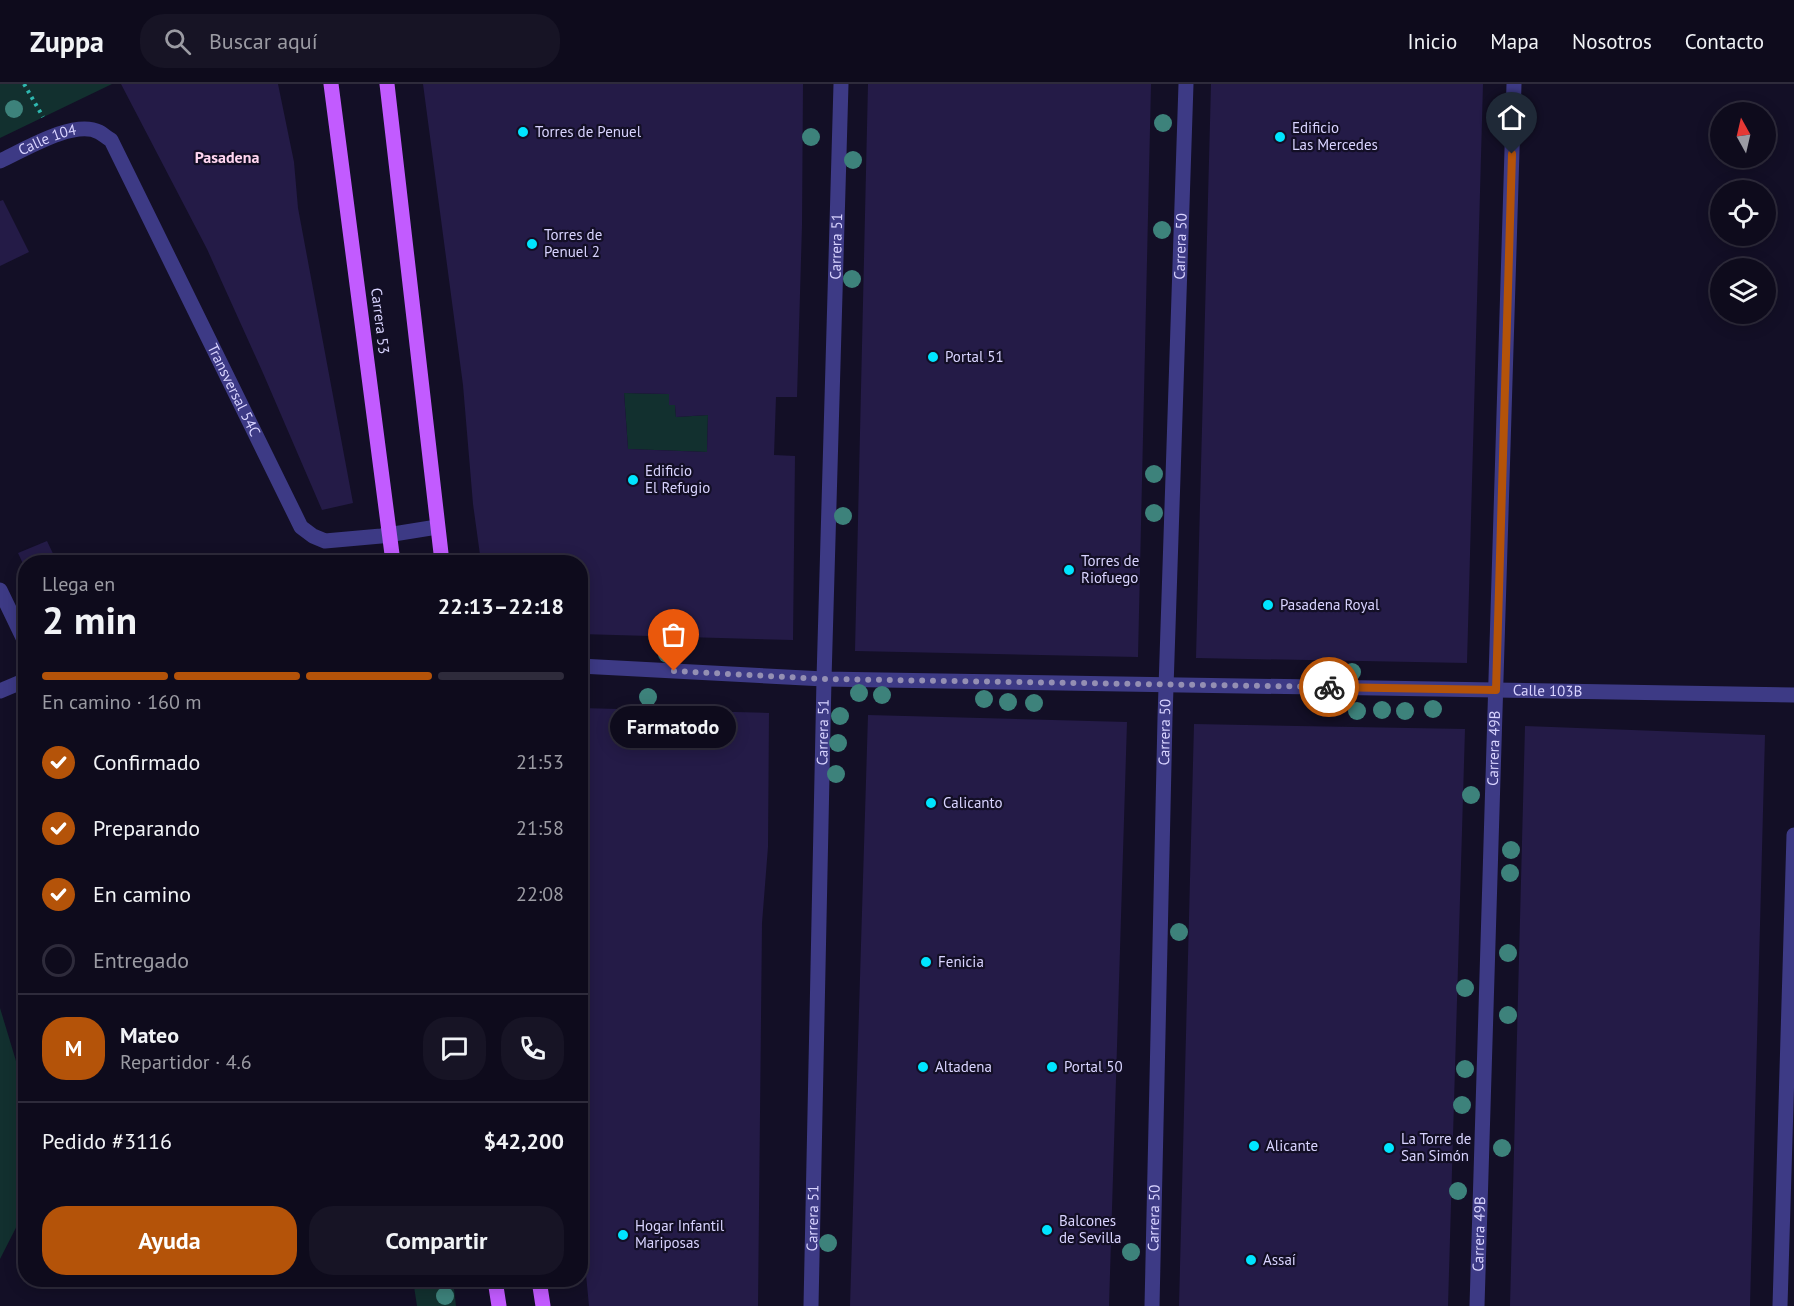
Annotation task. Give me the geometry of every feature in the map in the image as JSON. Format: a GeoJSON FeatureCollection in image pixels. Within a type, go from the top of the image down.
{"type":"FeatureCollection","features":[{"type":"Feature","properties":{"kind":"main road","name":"Carrera 53"},"geometry":{"type":"LineString","coordinates":[[331,84],[392,555]]}},
{"type":"Feature","properties":{"kind":"main road"},"geometry":{"type":"LineString","coordinates":[[387,84],[441,555]]}},
{"type":"Feature","properties":{"kind":"main road"},"geometry":{"type":"LineString","coordinates":[[496,1287],[499,1306]]}},
{"type":"Feature","properties":{"kind":"main road"},"geometry":{"type":"LineString","coordinates":[[540,1287],[543,1306]]}},
{"type":"Feature","properties":{"kind":"street","name":"Carrera 51"},"geometry":{"type":"LineString","coordinates":[[811,1306],[824,679],[841,84]]}},
{"type":"Feature","properties":{"kind":"street","name":"Carrera 50"},"geometry":{"type":"LineString","coordinates":[[1152,1306],[1166,683],[1186,84]]}},
{"type":"Feature","properties":{"kind":"street","name":"Carrera 49B"},"geometry":{"type":"LineString","coordinates":[[1477,1306],[1514,84]]}},
{"type":"Feature","properties":{"kind":"street","name":"Calle 104"},"geometry":{"type":"LineString","coordinates":[[0,161],[54,135],[80,128],[98,131]]}},
{"type":"Feature","properties":{"kind":"street","name":"Transversal 54C"},"geometry":{"type":"LineString","coordinates":[[98,131],[111,140],[302,527],[313,536],[325,541],[389,535],[437,527]]}},
{"type":"Feature","properties":{"kind":"street"},"geometry":{"type":"LineString","coordinates":[[0,590],[18,627]]}},
{"type":"Feature","properties":{"kind":"street","name":"Calle 103B"},"geometry":{"type":"LineString","coordinates":[[588,666],[824,679],[1794,694]]}},
{"type":"Feature","properties":{"kind":"street"},"geometry":{"type":"LineString","coordinates":[[0,691],[18,684]]}},
{"type":"Feature","properties":{"kind":"street"},"geometry":{"type":"LineString","coordinates":[[1780,1306],[1794,835]]}},
{"type":"Feature","properties":{"kind":"path"},"geometry":{"type":"LineString","coordinates":[[24,84],[54,135]]}},
{"type":"Feature","properties":{"kind":"green space"},"geometry":{"type":"Polygon","coordinates":[[[0,84],[112,84],[0,138],[0,84]]]}},
{"type":"Feature","properties":{"kind":"green space"},"geometry":{"type":"Polygon","coordinates":[[[624,393],[669,394],[669,405],[675,405],[676,417],[708,415],[707,452],[628,449],[624,393]]]}},
{"type":"Feature","properties":{"kind":"green space"},"geometry":{"type":"Polygon","coordinates":[[[0,1008],[18,1068],[18,1224],[0,1259],[0,1008]]]}},
{"type":"Feature","properties":{"kind":"green space"},"geometry":{"type":"Polygon","coordinates":[[[414,1287],[454,1287],[456,1306],[417,1306],[414,1287]]]}},
{"type":"Feature","properties":{"kind":"building"},"geometry":{"type":"Polygon","coordinates":[[[121,84],[278,84],[294,162],[298,208],[353,503],[322,510],[207,249],[121,84]]]}},
{"type":"Feature","properties":{"kind":"building"},"geometry":{"type":"Polygon","coordinates":[[[423,84],[803,84],[797,397],[776,397],[774,455],[795,456],[793,640],[588,634],[588,555],[480,555],[473,504],[463,385],[423,84]],[[624,393],[628,449],[707,452],[708,415],[676,417],[675,405],[669,405],[669,394],[624,393]]]}},
{"type":"Feature","properties":{"kind":"building"},"geometry":{"type":"Polygon","coordinates":[[[868,84],[1151,84],[1138,657],[855,651],[868,84]]]}},
{"type":"Feature","properties":{"kind":"building"},"geometry":{"type":"Polygon","coordinates":[[[1211,84],[1483,84],[1467,663],[1196,658],[1211,84]]]}},
{"type":"Feature","properties":{"kind":"building"},"geometry":{"type":"Polygon","coordinates":[[[3,200],[29,252],[0,266],[0,201],[3,200]]]}},
{"type":"Feature","properties":{"kind":"building"},"geometry":{"type":"Polygon","coordinates":[[[47,541],[54,555],[19,555],[18,553],[47,541]]]}},
{"type":"Feature","properties":{"kind":"building"},"geometry":{"type":"Polygon","coordinates":[[[588,708],[769,713],[768,847],[762,923],[758,1306],[589,1306],[588,708]]]}},
{"type":"Feature","properties":{"kind":"building"},"geometry":{"type":"Polygon","coordinates":[[[868,715],[1127,722],[1109,1306],[850,1306],[868,715]]]}},
{"type":"Feature","properties":{"kind":"building"},"geometry":{"type":"Polygon","coordinates":[[[1194,724],[1465,729],[1448,1306],[1179,1306],[1194,724]]]}},
{"type":"Feature","properties":{"kind":"building"},"geometry":{"type":"Polygon","coordinates":[[[1525,726],[1765,735],[1750,1306],[1510,1306],[1525,726]]]}},
{"type":"Feature","properties":{"kind":"way so far"},"geometry":{"type":"LineString","coordinates":[[674,671],[824,679],[1329,687]]}},
{"type":"Feature","properties":{"kind":"place","name":"Torres de Penuel"},"geometry":{"type":"Point","coordinates":[523,132]}},
{"type":"Feature","properties":{"kind":"place","name":"Edificio Las Mercedes"},"geometry":{"type":"Point","coordinates":[1280,137]}},
{"type":"Feature","properties":{"kind":"place","name":"Torres de Penuel 2"},"geometry":{"type":"Point","coordinates":[532,244]}},
{"type":"Feature","properties":{"kind":"place","name":"Portal 51"},"geometry":{"type":"Point","coordinates":[933,357]}},
{"type":"Feature","properties":{"kind":"place","name":"Edificio El Refugio"},"geometry":{"type":"Point","coordinates":[633,480]}},
{"type":"Feature","properties":{"kind":"place","name":"Torres de Riofuego"},"geometry":{"type":"Point","coordinates":[1069,570]}},
{"type":"Feature","properties":{"kind":"place","name":"Pasadena Royal"},"geometry":{"type":"Point","coordinates":[1268,605]}},
{"type":"Feature","properties":{"kind":"place","name":"Farmatodo"},"geometry":{"type":"Point","coordinates":[674,671]}},
{"type":"Feature","properties":{"kind":"place","name":"Calicanto"},"geometry":{"type":"Point","coordinates":[931,803]}},
{"type":"Feature","properties":{"kind":"place","name":"Fenicia"},"geometry":{"type":"Point","coordinates":[926,962]}},
{"type":"Feature","properties":{"kind":"place","name":"Altadena"},"geometry":{"type":"Point","coordinates":[923,1067]}},
{"type":"Feature","properties":{"kind":"place","name":"Portal 50"},"geometry":{"type":"Point","coordinates":[1052,1067]}},
{"type":"Feature","properties":{"kind":"place","name":"Alicante"},"geometry":{"type":"Point","coordinates":[1254,1146]}},
{"type":"Feature","properties":{"kind":"place","name":"La Torre de San Simón"},"geometry":{"type":"Point","coordinates":[1389,1148]}},
{"type":"Feature","properties":{"kind":"place","name":"Balcones de Sevilla"},"geometry":{"type":"Point","coordinates":[1047,1230]}},
{"type":"Feature","properties":{"kind":"place","name":"Hogar Infantil Mariposas"},"geometry":{"type":"Point","coordinates":[623,1235]}},
{"type":"Feature","properties":{"kind":"place","name":"Assaí"},"geometry":{"type":"Point","coordinates":[1251,1260]}},
{"type":"Feature","properties":{"kind":"district","name":"Pasadena"},"geometry":{"type":"Point","coordinates":[227,157]}},
{"type":"Feature","properties":{"kind":"route"},"geometry":{"type":"LineString","coordinates":[[1329,687],[1496,690],[1512,154]]}}]}
